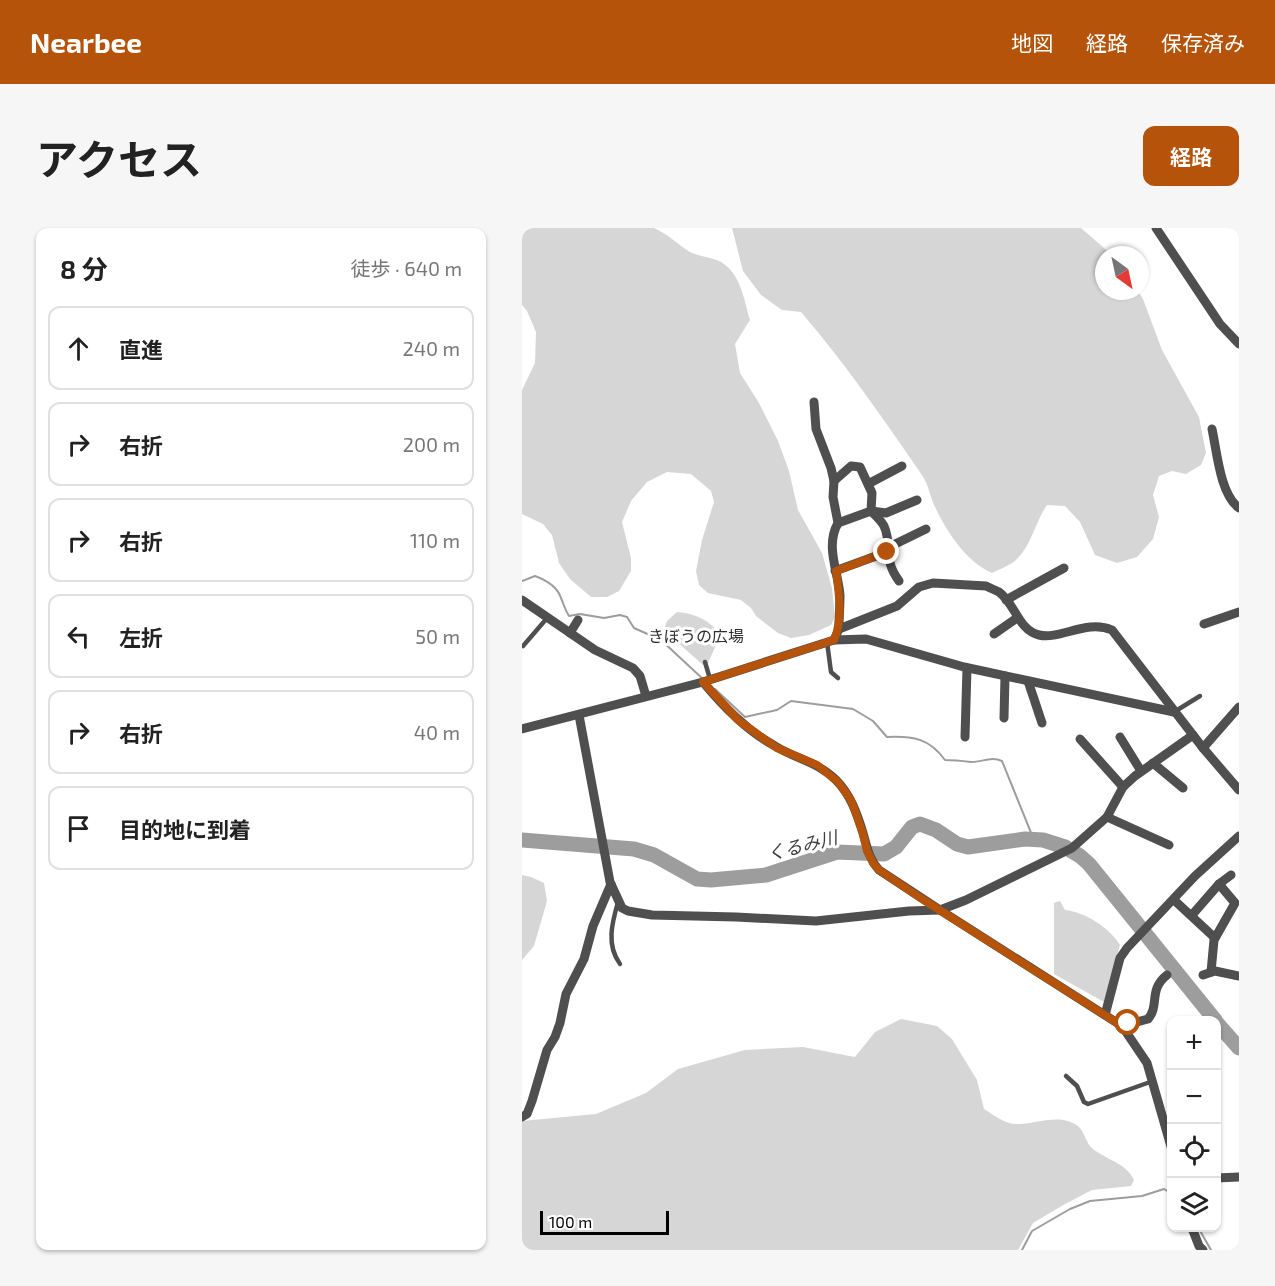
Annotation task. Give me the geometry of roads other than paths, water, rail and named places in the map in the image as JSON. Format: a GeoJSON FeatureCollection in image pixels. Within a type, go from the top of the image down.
{"type":"FeatureCollection","features":[{"type":"Feature","properties":{"kind":"street"},"geometry":{"type":"LineString","coordinates":[[1156,228],[1220,324],[1239,344]]}},
{"type":"Feature","properties":{"kind":"street"},"geometry":{"type":"LineString","coordinates":[[814,402],[816,429],[834,481],[833,497],[838,524]]}},
{"type":"Feature","properties":{"kind":"street"},"geometry":{"type":"LineString","coordinates":[[1212,429],[1229,500],[1239,508]]}},
{"type":"Feature","properties":{"kind":"street"},"geometry":{"type":"LineString","coordinates":[[834,481],[851,466],[860,467],[872,493],[871,511],[883,525],[890,567],[899,581]]}},
{"type":"Feature","properties":{"kind":"street"},"geometry":{"type":"LineString","coordinates":[[868,484],[902,466]]}},
{"type":"Feature","properties":{"kind":"street"},"geometry":{"type":"LineString","coordinates":[[839,629],[840,594],[832,534],[838,524],[871,511],[886,513],[917,500]]}},
{"type":"Feature","properties":{"kind":"street"},"geometry":{"type":"LineString","coordinates":[[836,571],[887,550],[926,529]]}},
{"type":"Feature","properties":{"kind":"street"},"geometry":{"type":"LineString","coordinates":[[1006,600],[1064,568]]}},
{"type":"Feature","properties":{"kind":"street"},"geometry":{"type":"LineString","coordinates":[[830,641],[839,629],[897,606],[919,587],[933,584],[986,586],[1006,600],[1017,618],[1029,631],[1043,636],[1104,626],[1112,630],[1174,712],[1239,790]]}},
{"type":"Feature","properties":{"kind":"street"},"geometry":{"type":"LineString","coordinates":[[522,600],[595,650],[633,668],[640,676],[646,696]]}},
{"type":"Feature","properties":{"kind":"street"},"geometry":{"type":"LineString","coordinates":[[1204,624],[1239,612]]}},
{"type":"Feature","properties":{"kind":"street"},"geometry":{"type":"LineString","coordinates":[[994,633],[1017,618]]}},
{"type":"Feature","properties":{"kind":"street"},"geometry":{"type":"LineString","coordinates":[[570,633],[578,620]]}},
{"type":"Feature","properties":{"kind":"street"},"geometry":{"type":"LineString","coordinates":[[522,729],[706,681],[830,641],[866,639],[967,668],[1174,712]]}},
{"type":"Feature","properties":{"kind":"street"},"geometry":{"type":"LineString","coordinates":[[964,737],[967,668]]}},
{"type":"Feature","properties":{"kind":"street"},"geometry":{"type":"LineString","coordinates":[[1004,718],[1005,676]]}},
{"type":"Feature","properties":{"kind":"street"},"geometry":{"type":"LineString","coordinates":[[706,681],[738,720],[777,748],[817,765],[838,782],[854,807],[867,851],[879,870],[1122,1026],[1144,1055],[1167,1132]]}},
{"type":"Feature","properties":{"kind":"street"},"geometry":{"type":"LineString","coordinates":[[1028,681],[1042,723]]}},
{"type":"Feature","properties":{"kind":"street"},"geometry":{"type":"LineString","coordinates":[[1203,748],[1239,707]]}},
{"type":"Feature","properties":{"kind":"street"},"geometry":{"type":"LineString","coordinates":[[579,715],[611,884],[622,908],[652,915],[736,916],[816,921],[909,910],[940,910],[966,900],[1060,854],[1072,848],[1107,817],[1123,787],[1193,735]]}},
{"type":"Feature","properties":{"kind":"street"},"geometry":{"type":"LineString","coordinates":[[1120,737],[1142,771]]}},
{"type":"Feature","properties":{"kind":"street"},"geometry":{"type":"LineString","coordinates":[[1080,739],[1123,787]]}},
{"type":"Feature","properties":{"kind":"street"},"geometry":{"type":"LineString","coordinates":[[1153,763],[1183,788]]}},
{"type":"Feature","properties":{"kind":"street"},"geometry":{"type":"LineString","coordinates":[[1107,817],[1169,845]]}},
{"type":"Feature","properties":{"kind":"street"},"geometry":{"type":"LineString","coordinates":[[1105,1015],[1120,958],[1195,876],[1239,836]]}},
{"type":"Feature","properties":{"kind":"street"},"geometry":{"type":"LineString","coordinates":[[1192,915],[1219,884],[1231,875]]}},
{"type":"Feature","properties":{"kind":"street"},"geometry":{"type":"LineString","coordinates":[[522,1117],[527,1114],[547,1050],[560,1023],[566,994],[584,960],[593,926],[611,884]]}},
{"type":"Feature","properties":{"kind":"street"},"geometry":{"type":"LineString","coordinates":[[1219,884],[1235,903],[1215,938],[1207,973],[1215,971],[1239,976]]}},
{"type":"Feature","properties":{"kind":"street"},"geometry":{"type":"LineString","coordinates":[[1174,900],[1215,938]]}},
{"type":"Feature","properties":{"kind":"street"},"geometry":{"type":"LineString","coordinates":[[1122,1026],[1148,1019],[1151,1016],[1154,993],[1167,975]]}},
{"type":"Feature","properties":{"kind":"street"},"geometry":{"type":"LineString","coordinates":[[1221,1178],[1239,1177]]}},
{"type":"Feature","properties":{"kind":"street"},"geometry":{"type":"LineString","coordinates":[[1193,1232],[1203,1250]]}},
{"type":"Feature","properties":{"kind":"lane"},"geometry":{"type":"LineString","coordinates":[[523,646],[548,617]]}},
{"type":"Feature","properties":{"kind":"lane"},"geometry":{"type":"LineString","coordinates":[[830,641],[831,672],[838,678]]}},
{"type":"Feature","properties":{"kind":"lane"},"geometry":{"type":"LineString","coordinates":[[705,662],[706,681]]}},
{"type":"Feature","properties":{"kind":"lane"},"geometry":{"type":"LineString","coordinates":[[1174,712],[1200,696]]}},
{"type":"Feature","properties":{"kind":"lane"},"geometry":{"type":"LineString","coordinates":[[618,902],[612,921],[611,941],[620,964]]}},
{"type":"Feature","properties":{"kind":"lane"},"geometry":{"type":"LineString","coordinates":[[1066,1076],[1077,1086],[1084,1102],[1088,1104],[1153,1081]]}},
{"type":"Feature","properties":{"kind":"waterway"},"geometry":{"type":"LineString","coordinates":[[522,581],[535,576],[551,584],[557,590],[569,616],[580,614],[604,618],[620,615],[627,617],[634,628],[661,640],[704,680]]}},
{"type":"Feature","properties":{"kind":"waterway"},"geometry":{"type":"LineString","coordinates":[[715,689],[745,717],[777,710],[791,701],[853,709],[873,721],[887,737],[920,740],[933,747],[945,760],[971,762],[994,759],[1002,761],[1034,840]]}},
{"type":"Feature","properties":{"kind":"waterway","name":"くるみ川"},"geometry":{"type":"LineString","coordinates":[[522,840],[634,849],[654,855],[697,879],[711,880],[766,875],[837,852],[884,854],[896,847],[912,827],[920,824],[936,830],[957,844],[968,847],[1025,839],[1043,840],[1065,847],[1089,864],[1212,1016]]}},
{"type":"Feature","properties":{"kind":"waterway","name":"くるみ川"},"geometry":{"type":"LineString","coordinates":[[1221,1028],[1239,1048]]}},
{"type":"Feature","properties":{"kind":"waterway"},"geometry":{"type":"LineString","coordinates":[[1022,1250],[1032,1231],[1070,1209],[1090,1201],[1142,1196],[1164,1189],[1167,1191]]}},
{"type":"Feature","properties":{"kind":"waterway"},"geometry":{"type":"LineString","coordinates":[[1201,1232],[1211,1250]]}},
{"type":"Feature","properties":{"kind":"park label","name":"きぼうの広場"},"geometry":{"type":"Point","coordinates":[696,635]}}]}
